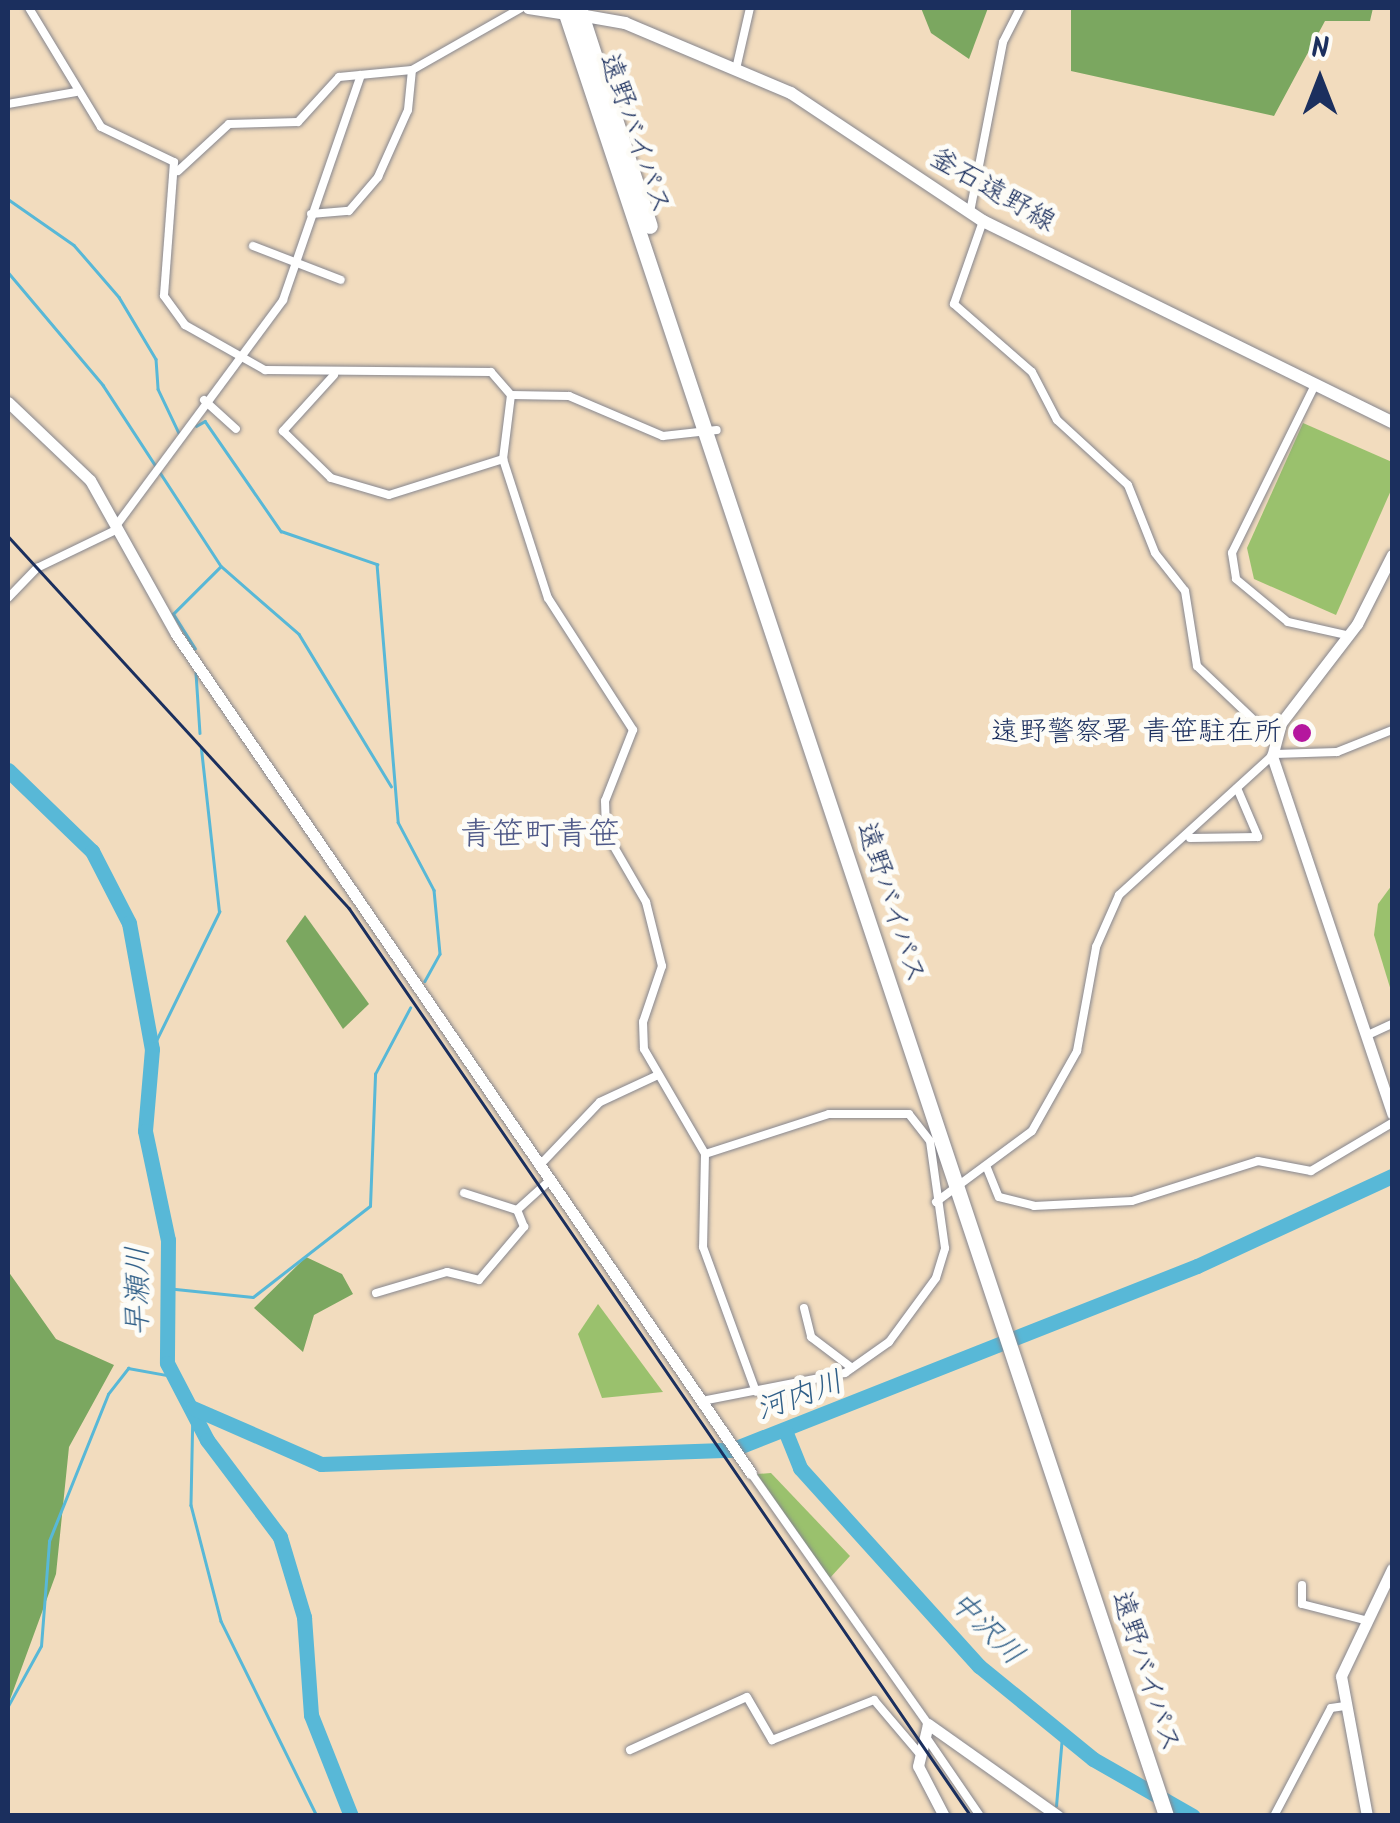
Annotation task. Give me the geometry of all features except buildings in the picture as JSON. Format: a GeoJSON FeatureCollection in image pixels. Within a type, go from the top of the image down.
{"type":"FeatureCollection","features":[{"type":"Feature","properties":{"kind":"highway","name":"遠野バイパス"},"geometry":{"type":"LineString","coordinates":[[573,11],[1159,1778],[1176,1816]]}},
{"type":"Feature","properties":{"kind":"highway","name":"遠野バイパス"},"geometry":{"type":"LineString","coordinates":[[1159,1778],[1166,1816]]}},
{"type":"Feature","properties":{"kind":"main road","name":"釜石遠野線"},"geometry":{"type":"LineString","coordinates":[[573,11],[736,69],[791,93],[983,220],[1314,387],[1392,422]]}},
{"type":"Feature","properties":{"kind":"street"},"geometry":{"type":"LineString","coordinates":[[29,8],[76,92],[101,127],[167,154],[178,171]]}},
{"type":"Feature","properties":{"kind":"street"},"geometry":{"type":"LineString","coordinates":[[573,11],[525,8],[412,70],[339,77],[298,122],[214,131],[178,171],[164,296],[171,315],[265,370],[334,375],[491,372],[511,394],[569,396],[662,436],[712,429]]}},
{"type":"Feature","properties":{"kind":"street"},"geometry":{"type":"LineString","coordinates":[[736,69],[750,8]]}},
{"type":"Feature","properties":{"kind":"street"},"geometry":{"type":"LineString","coordinates":[[970,212],[1003,42],[1020,8]]}},
{"type":"Feature","properties":{"kind":"street"},"geometry":{"type":"LineString","coordinates":[[311,214],[349,211],[378,177],[408,110],[412,70]]}},
{"type":"Feature","properties":{"kind":"street"},"geometry":{"type":"LineString","coordinates":[[8,598],[36,568],[117,528],[204,400],[282,300],[361,75]]}},
{"type":"Feature","properties":{"kind":"street"},"geometry":{"type":"LineString","coordinates":[[8,104],[76,92]]}},
{"type":"Feature","properties":{"kind":"street"},"geometry":{"type":"LineString","coordinates":[[983,220],[954,304],[1032,372],[1056,420],[1128,485],[1155,553],[1185,590],[1198,666],[1274,750],[1392,1113]]}},
{"type":"Feature","properties":{"kind":"street"},"geometry":{"type":"LineString","coordinates":[[253,246],[341,280]]}},
{"type":"Feature","properties":{"kind":"street"},"geometry":{"type":"LineString","coordinates":[[334,375],[283,430],[331,478],[389,494],[503,459]]}},
{"type":"Feature","properties":{"kind":"street"},"geometry":{"type":"LineString","coordinates":[[1314,387],[1232,553],[1236,579],[1288,622],[1346,635]]}},
{"type":"Feature","properties":{"kind":"street"},"geometry":{"type":"LineString","coordinates":[[511,394],[503,459],[548,598],[632,730],[605,801],[606,833],[646,902],[662,966],[643,1022],[656,1076],[705,1154],[703,1247],[756,1392]]}},
{"type":"Feature","properties":{"kind":"street"},"geometry":{"type":"LineString","coordinates":[[204,400],[236,429]]}},
{"type":"Feature","properties":{"kind":"street"},"geometry":{"type":"LineString","coordinates":[[8,402],[58,442],[117,528],[176,634],[926,1729],[980,1816]]}},
{"type":"Feature","properties":{"kind":"street"},"geometry":{"type":"LineString","coordinates":[[936,1202],[1032,1131],[1077,1051],[1110,910],[1190,838],[1274,750],[1392,555]]}},
{"type":"Feature","properties":{"kind":"street"},"geometry":{"type":"LineString","coordinates":[[1274,750],[1337,752],[1392,730]]}},
{"type":"Feature","properties":{"kind":"street"},"geometry":{"type":"LineString","coordinates":[[1190,838],[1258,837],[1237,788]]}},
{"type":"Feature","properties":{"kind":"street"},"geometry":{"type":"LineString","coordinates":[[1368,1035],[1392,1024]]}},
{"type":"Feature","properties":{"kind":"street"},"geometry":{"type":"LineString","coordinates":[[539,1166],[600,1102],[656,1076]]}},
{"type":"Feature","properties":{"kind":"street"},"geometry":{"type":"LineString","coordinates":[[702,1401],[852,1368],[889,1342],[945,1262],[930,1141],[909,1114],[829,1114],[705,1154]]}},
{"type":"Feature","properties":{"kind":"street"},"geometry":{"type":"LineString","coordinates":[[987,1168],[999,1197],[1034,1206],[1132,1201],[1258,1161],[1311,1171],[1392,1123]]}},
{"type":"Feature","properties":{"kind":"street"},"geometry":{"type":"LineString","coordinates":[[516,1210],[549,1181]]}},
{"type":"Feature","properties":{"kind":"street"},"geometry":{"type":"LineString","coordinates":[[376,1293],[447,1272],[480,1280],[524,1227],[516,1210],[464,1193]]}},
{"type":"Feature","properties":{"kind":"street"},"geometry":{"type":"LineString","coordinates":[[804,1308],[811,1336],[852,1368]]}},
{"type":"Feature","properties":{"kind":"street"},"geometry":{"type":"LineString","coordinates":[[1367,1816],[1341,1676],[1392,1569]]}},
{"type":"Feature","properties":{"kind":"street"},"geometry":{"type":"LineString","coordinates":[[1302,1585],[1302,1604],[1368,1621]]}},
{"type":"Feature","properties":{"kind":"street"},"geometry":{"type":"LineString","coordinates":[[630,1750],[746,1697],[772,1740],[874,1700],[919,1753],[944,1816]]}},
{"type":"Feature","properties":{"kind":"street"},"geometry":{"type":"LineString","coordinates":[[1274,1816],[1331,1708],[1345,1706]]}},
{"type":"Feature","properties":{"kind":"street"},"geometry":{"type":"LineString","coordinates":[[919,1753],[926,1729]]}},
{"type":"Feature","properties":{"kind":"street"},"geometry":{"type":"LineString","coordinates":[[926,1729],[1058,1816]]}},
{"type":"Feature","properties":{"kind":"green space"},"geometry":{"type":"Polygon","coordinates":[[[921,8],[988,8],[969,59],[931,33],[921,8]]]}},
{"type":"Feature","properties":{"kind":"green space"},"geometry":{"type":"Polygon","coordinates":[[[1071,8],[1373,8],[1370,21],[1325,21],[1274,116],[1071,71],[1071,8]]]}},
{"type":"Feature","properties":{"kind":"green space"},"geometry":{"type":"Polygon","coordinates":[[[1303,423],[1392,462],[1392,488],[1336,615],[1254,579],[1247,548],[1303,423]]]}},
{"type":"Feature","properties":{"kind":"green space"},"geometry":{"type":"Polygon","coordinates":[[[1392,885],[1392,994],[1374,935],[1378,904],[1392,885]]]}},
{"type":"Feature","properties":{"kind":"green space"},"geometry":{"type":"Polygon","coordinates":[[[305,915],[369,1004],[343,1029],[286,941],[305,915]]]}},
{"type":"Feature","properties":{"kind":"green space"},"geometry":{"type":"Polygon","coordinates":[[[306,1257],[342,1274],[353,1294],[314,1315],[303,1352],[254,1308],[306,1257]]]}},
{"type":"Feature","properties":{"kind":"green space"},"geometry":{"type":"Polygon","coordinates":[[[8,1271],[56,1339],[114,1365],[69,1447],[56,1574],[8,1705],[8,1271]]]}},
{"type":"Feature","properties":{"kind":"green space"},"geometry":{"type":"Polygon","coordinates":[[[598,1304],[663,1392],[602,1398],[578,1334],[598,1304]]]}},
{"type":"Feature","properties":{"kind":"green space"},"geometry":{"type":"Polygon","coordinates":[[[771,1473],[850,1556],[829,1579],[757,1474],[771,1473]]]}},
{"type":"Feature","properties":{"kind":"waterway"},"geometry":{"type":"LineString","coordinates":[[8,199],[74,245],[119,297],[156,359],[158,389],[179,433]]}},
{"type":"Feature","properties":{"kind":"waterway"},"geometry":{"type":"LineString","coordinates":[[8,272],[103,385],[221,566],[299,634],[391,786]]}},
{"type":"Feature","properties":{"kind":"waterway"},"geometry":{"type":"LineString","coordinates":[[196,426],[205,421],[281,531],[377,564],[398,822],[434,890],[440,954],[425,981]]}},
{"type":"Feature","properties":{"kind":"waterway"},"geometry":{"type":"LineString","coordinates":[[195,649],[173,614],[220,567]]}},
{"type":"Feature","properties":{"kind":"waterway"},"geometry":{"type":"LineString","coordinates":[[196,673],[200,733]]}},
{"type":"Feature","properties":{"kind":"waterway"},"geometry":{"type":"LineString","coordinates":[[152,1049],[219,912],[201,748]]}},
{"type":"Feature","properties":{"kind":"waterway","name":"早瀬川"},"geometry":{"type":"LineString","coordinates":[[8,770],[92,851],[129,923],[152,1049],[145,1131],[168,1240],[167,1363],[207,1440],[280,1537],[304,1617],[311,1715],[351,1816]]}},
{"type":"Feature","properties":{"kind":"waterway"},"geometry":{"type":"LineString","coordinates":[[166,1288],[253,1297],[370,1206],[375,1074],[410,1008]]}},
{"type":"Feature","properties":{"kind":"waterway","name":"河内川"},"geometry":{"type":"LineString","coordinates":[[193,1408],[321,1464],[731,1450],[1197,1266],[1392,1176]]}},
{"type":"Feature","properties":{"kind":"waterway"},"geometry":{"type":"LineString","coordinates":[[8,1706],[41,1646],[49,1541],[108,1394],[128,1368],[172,1376]]}},
{"type":"Feature","properties":{"kind":"waterway"},"geometry":{"type":"LineString","coordinates":[[193,1408],[191,1505],[221,1621],[317,1816]]}},
{"type":"Feature","properties":{"kind":"waterway","name":"中沢川"},"geometry":{"type":"LineString","coordinates":[[786,1433],[800,1468],[979,1666],[1093,1759],[1193,1816]]}},
{"type":"Feature","properties":{"kind":"waterway"},"geometry":{"type":"LineString","coordinates":[[1056,1806],[1062,1736]]}},
{"type":"Feature","properties":{"kind":"railway"},"geometry":{"type":"LineString","coordinates":[[8,536],[349,908],[971,1816]]}},
{"type":"Feature","properties":{"kind":"place","name":"遠野警察署 青笹駐在所"},"geometry":{"type":"Point","coordinates":[1302,733]}},
{"type":"Feature","properties":{"kind":"district","name":"青笹町青笹"},"geometry":{"type":"Point","coordinates":[540,836]}}]}
